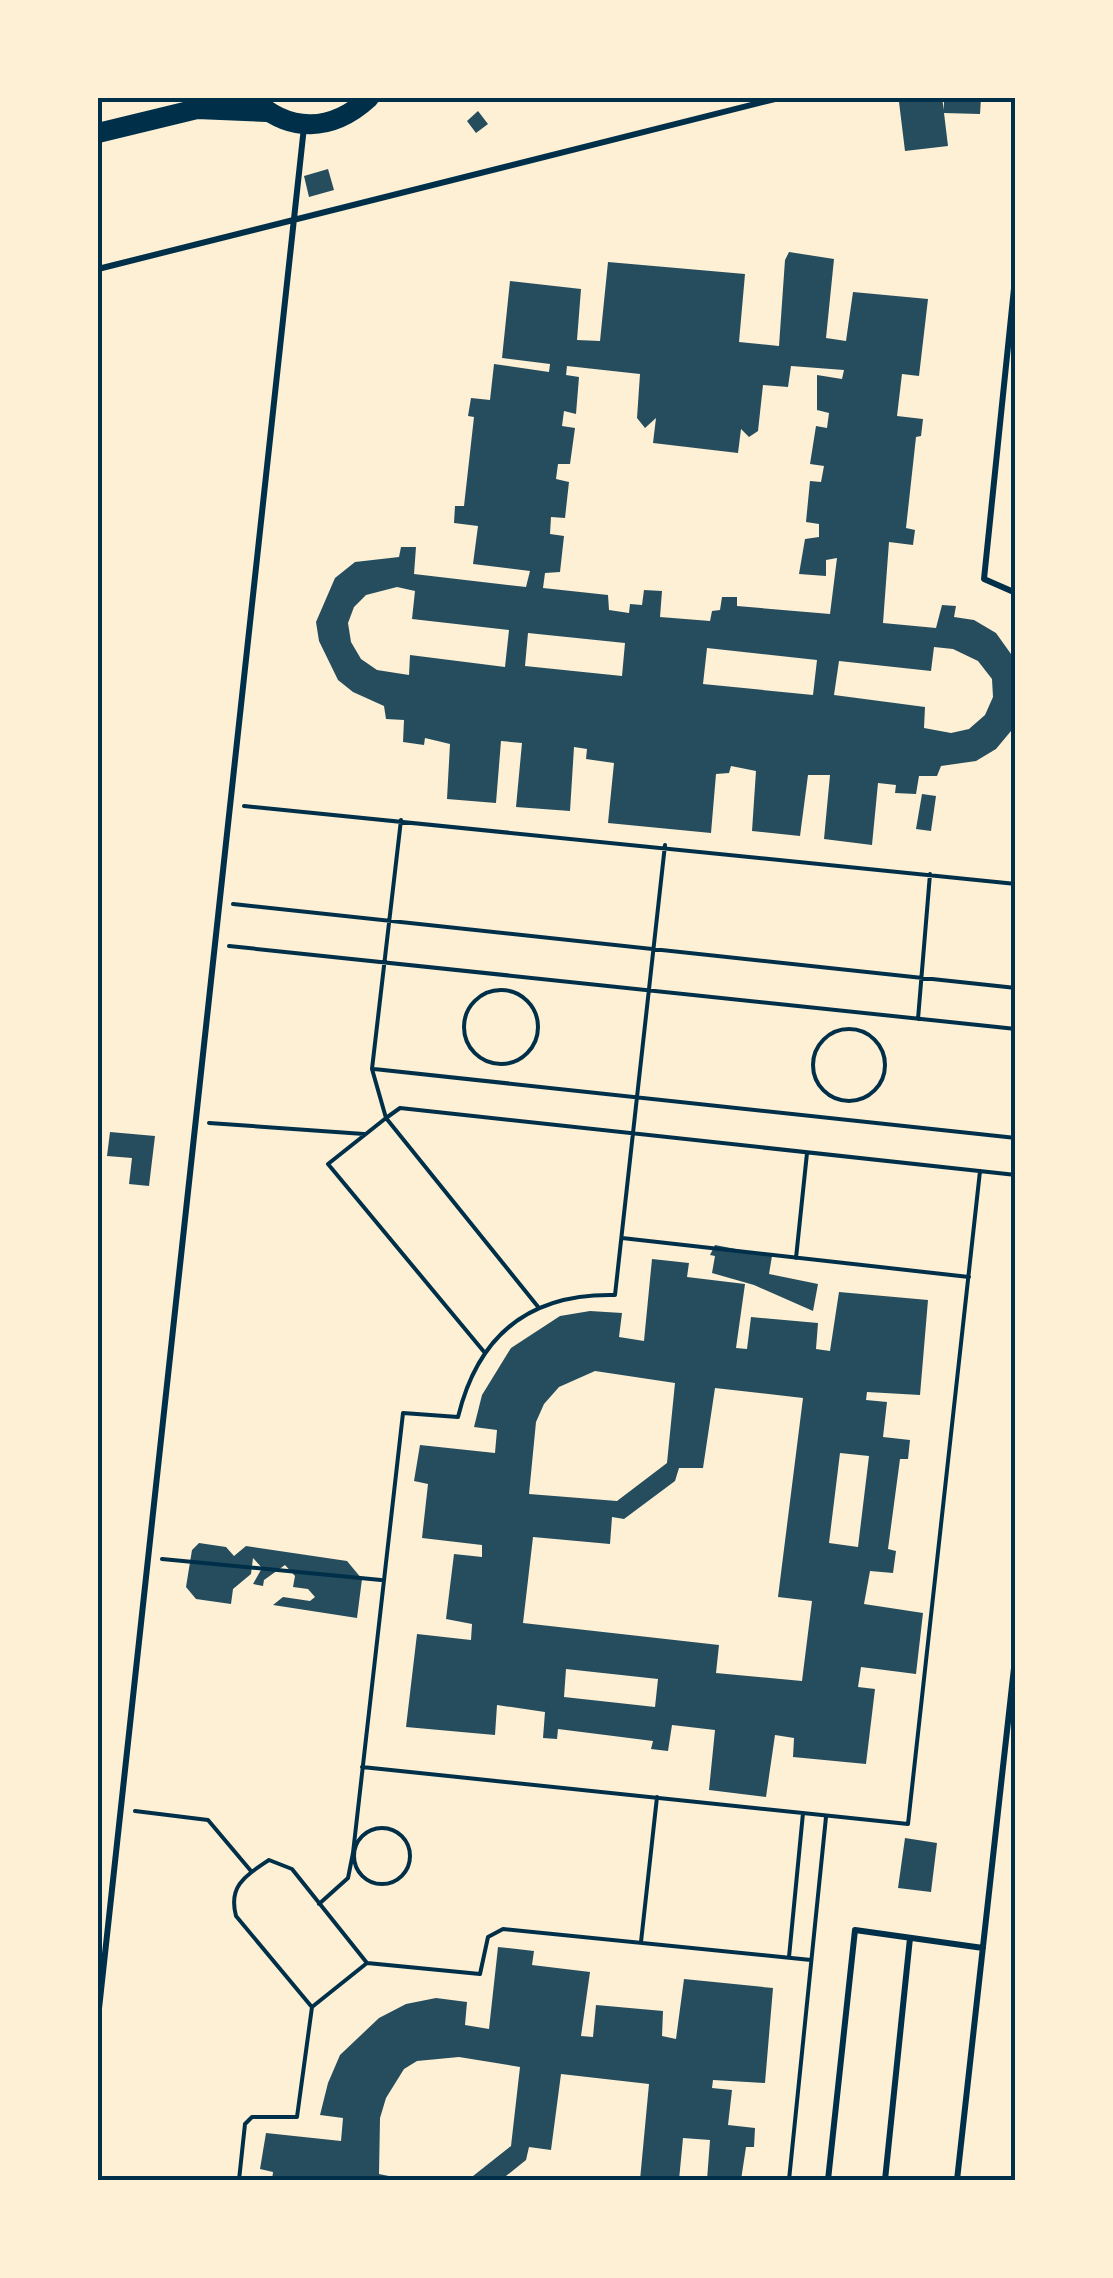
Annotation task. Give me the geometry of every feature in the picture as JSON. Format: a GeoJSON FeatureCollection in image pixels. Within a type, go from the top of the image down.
{"type":"FeatureCollection","features":[{"type":"Feature","properties":{"kind":"main road"},"geometry":{"type":"LineString","coordinates":[[98,133],[197,109],[260,105],[304,126],[329,124],[352,114],[369,98]]}},
{"type":"Feature","properties":{"kind":"lane"},"geometry":{"type":"LineString","coordinates":[[98,269],[779,98]]}},
{"type":"Feature","properties":{"kind":"lane"},"geometry":{"type":"LineString","coordinates":[[98,2018],[304,126]]}},
{"type":"Feature","properties":{"kind":"lane"},"geometry":{"type":"LineString","coordinates":[[1016,269],[984,579],[1016,593]]}},
{"type":"Feature","properties":{"kind":"lane"},"geometry":{"type":"LineString","coordinates":[[957,2180],[1016,1650]]}},
{"type":"Feature","properties":{"kind":"lane"},"geometry":{"type":"LineString","coordinates":[[828,2180],[856,1930],[983,1948]]}},
{"type":"Feature","properties":{"kind":"lane"},"geometry":{"type":"LineString","coordinates":[[885,2180],[910,1938]]}},
{"type":"Feature","properties":{"kind":"path"},"geometry":{"type":"LineString","coordinates":[[229,804],[665,845],[1016,884]]}},
{"type":"Feature","properties":{"kind":"path"},"geometry":{"type":"LineString","coordinates":[[400,820],[372,1068],[386,1118],[539,1308]]}},
{"type":"Feature","properties":{"kind":"path"},"geometry":{"type":"LineString","coordinates":[[320,1904],[348,1878],[353,1853],[381,1580],[403,1413],[458,1418],[472,1371],[499,1335],[539,1308],[564,1298],[615,1295],[665,845]]}},
{"type":"Feature","properties":{"kind":"path"},"geometry":{"type":"LineString","coordinates":[[918,1019],[930,874]]}},
{"type":"Feature","properties":{"kind":"path"},"geometry":{"type":"LineString","coordinates":[[218,903],[1016,988]]}},
{"type":"Feature","properties":{"kind":"path"},"geometry":{"type":"LineString","coordinates":[[214,944],[1016,1029]]}},
{"type":"Feature","properties":{"kind":"path"},"geometry":{"type":"LineString","coordinates":[[506,990],[528,1001],[535,1012],[537,1037],[522,1057],[498,1064],[473,1050],[464,1026],[472,1004],[482,996],[506,990]]}},
{"type":"Feature","properties":{"kind":"path"},"geometry":{"type":"LineString","coordinates":[[859,1031],[879,1046],[884,1070],[873,1092],[850,1102],[827,1094],[818,1085],[813,1061],[816,1050],[834,1033],[859,1031]]}},
{"type":"Feature","properties":{"kind":"path"},"geometry":{"type":"LineString","coordinates":[[372,1068],[1016,1138]]}},
{"type":"Feature","properties":{"kind":"path"},"geometry":{"type":"LineString","coordinates":[[485,1352],[328,1164],[400,1108],[1016,1175]]}},
{"type":"Feature","properties":{"kind":"path"},"geometry":{"type":"LineString","coordinates":[[195,1122],[364,1134]]}},
{"type":"Feature","properties":{"kind":"path"},"geometry":{"type":"LineString","coordinates":[[796,1258],[807,1153]]}},
{"type":"Feature","properties":{"kind":"path"},"geometry":{"type":"LineString","coordinates":[[360,1767],[908,1824],[980,1172]]}},
{"type":"Feature","properties":{"kind":"path"},"geometry":{"type":"LineString","coordinates":[[622,1238],[968,1277]]}},
{"type":"Feature","properties":{"kind":"path"},"geometry":{"type":"LineString","coordinates":[[148,1558],[381,1580]]}},
{"type":"Feature","properties":{"kind":"path"},"geometry":{"type":"LineString","coordinates":[[641,1942],[656,1798]]}},
{"type":"Feature","properties":{"kind":"path"},"geometry":{"type":"LineString","coordinates":[[120,1809],[208,1820],[252,1872]]}},
{"type":"Feature","properties":{"kind":"path"},"geometry":{"type":"LineString","coordinates":[[789,1958],[803,1813]]}},
{"type":"Feature","properties":{"kind":"path"},"geometry":{"type":"LineString","coordinates":[[789,2180],[826,1815]]}},
{"type":"Feature","properties":{"kind":"path"},"geometry":{"type":"LineString","coordinates":[[382,1827],[405,1840],[410,1858],[398,1879],[380,1884],[358,1872],[353,1853],[364,1833],[382,1827]]}},
{"type":"Feature","properties":{"kind":"path"},"geometry":{"type":"LineString","coordinates":[[312,2008],[236,1916],[232,1899],[238,1883],[269,1860],[292,1869],[367,1963]]}},
{"type":"Feature","properties":{"kind":"path"},"geometry":{"type":"LineString","coordinates":[[240,2180],[245,2124],[252,2116],[297,2117],[312,2008],[367,1963],[480,1974],[488,1936],[503,1929],[811,1960]]}},
{"type":"Feature","properties":{"kind":"building"},"geometry":{"type":"Polygon","coordinates":[[[942,98],[944,110],[944,98],[981,98],[980,114],[944,113],[948,146],[905,151],[899,102],[942,98]]]}},
{"type":"Feature","properties":{"kind":"building"},"geometry":{"type":"Polygon","coordinates":[[[478,111],[488,124],[476,133],[467,121],[478,111]]]}},
{"type":"Feature","properties":{"kind":"building"},"geometry":{"type":"Polygon","coordinates":[[[328,169],[334,190],[309,197],[304,176],[328,169]]]}},
{"type":"Feature","properties":{"kind":"building"},"geometry":{"type":"Polygon","coordinates":[[[789,252],[834,259],[826,338],[846,341],[853,292],[928,299],[919,376],[902,374],[897,416],[923,419],[921,436],[916,437],[906,528],[915,530],[913,545],[889,542],[883,623],[936,628],[942,605],[956,606],[954,617],[974,620],[996,633],[1016,661],[1016,721],[1011,731],[996,749],[976,761],[941,766],[937,776],[919,776],[916,794],[895,793],[896,785],[878,783],[872,845],[824,839],[830,775],[808,775],[800,836],[752,831],[756,771],[731,766],[729,773],[716,774],[711,833],[608,823],[614,763],[586,759],[587,749],[574,747],[570,811],[516,807],[522,743],[501,741],[496,803],[447,799],[450,744],[425,738],[424,745],[403,742],[404,720],[386,719],[384,706],[353,692],[338,680],[319,641],[316,622],[335,578],[355,562],[399,557],[401,547],[416,547],[414,574],[526,587],[530,571],[473,564],[478,526],[454,523],[455,506],[464,506],[474,417],[468,416],[471,398],[490,400],[494,364],[549,372],[550,364],[502,358],[510,281],[581,289],[577,340],[600,341],[608,262],[745,274],[739,342],[779,346],[785,260],[789,252]],[[567,366],[566,375],[579,377],[576,414],[564,411],[562,426],[575,428],[570,464],[558,464],[556,479],[569,482],[565,518],[551,517],[550,534],[564,536],[560,572],[545,573],[543,588],[608,595],[609,610],[629,613],[630,604],[642,605],[644,590],[662,591],[660,617],[710,621],[712,611],[720,610],[722,597],[737,597],[737,606],[830,614],[837,558],[826,560],[826,576],[799,574],[805,539],[819,537],[819,524],[806,522],[810,481],[821,482],[824,466],[810,464],[816,426],[827,428],[829,413],[817,410],[817,375],[842,379],[844,370],[791,366],[788,387],[763,385],[758,431],[749,437],[741,429],[738,453],[653,443],[656,418],[645,428],[637,418],[640,374],[567,366]],[[397,587],[366,595],[354,607],[348,623],[351,642],[361,659],[377,670],[409,675],[410,655],[505,667],[509,630],[412,619],[415,591],[397,587]],[[528,633],[525,666],[622,676],[625,643],[528,633]],[[934,647],[931,671],[839,661],[834,695],[925,707],[924,728],[951,733],[969,729],[985,715],[993,697],[992,679],[978,661],[953,649],[934,647]],[[707,648],[703,684],[813,695],[817,660],[707,648]]]}},
{"type":"Feature","properties":{"kind":"building"},"geometry":{"type":"Polygon","coordinates":[[[922,794],[936,796],[931,831],[916,829],[922,794]]]}},
{"type":"Feature","properties":{"kind":"building"},"geometry":{"type":"Polygon","coordinates":[[[110,1132],[155,1136],[149,1186],[129,1184],[132,1158],[107,1156],[110,1132]]]}},
{"type":"Feature","properties":{"kind":"building"},"geometry":{"type":"Polygon","coordinates":[[[715,1245],[772,1256],[769,1274],[818,1284],[813,1311],[754,1285],[712,1273],[715,1256],[710,1255],[715,1245]]]}},
{"type":"Feature","properties":{"kind":"building"},"geometry":{"type":"Polygon","coordinates":[[[652,1259],[689,1263],[687,1277],[745,1284],[736,1348],[747,1349],[751,1317],[818,1323],[816,1349],[830,1351],[839,1292],[928,1300],[920,1395],[867,1392],[866,1400],[887,1402],[883,1437],[910,1440],[908,1459],[900,1459],[888,1549],[896,1551],[893,1573],[870,1571],[864,1604],[923,1613],[916,1674],[861,1667],[858,1687],[875,1689],[866,1764],[793,1757],[794,1738],[775,1735],[766,1797],[709,1790],[715,1730],[672,1725],[668,1751],[651,1749],[653,1741],[558,1729],[557,1739],[543,1738],[545,1712],[497,1705],[495,1735],[406,1727],[417,1634],[471,1640],[472,1624],[446,1619],[454,1554],[482,1557],[482,1545],[422,1538],[428,1484],[414,1481],[420,1445],[495,1453],[497,1430],[474,1427],[482,1395],[511,1348],[560,1316],[590,1311],[622,1313],[619,1337],[644,1341],[652,1259]],[[595,1371],[559,1387],[544,1404],[536,1422],[529,1494],[617,1501],[667,1463],[675,1383],[595,1371]],[[715,1388],[703,1468],[679,1468],[675,1481],[624,1519],[612,1517],[610,1544],[533,1537],[523,1623],[719,1645],[716,1673],[802,1681],[812,1601],[778,1597],[803,1398],[715,1388]],[[840,1453],[829,1543],[858,1547],[869,1456],[840,1453]],[[566,1669],[564,1697],[655,1707],[658,1679],[566,1669]]]}},
{"type":"Feature","properties":{"kind":"building"},"geometry":{"type":"Polygon","coordinates":[[[199,1543],[226,1547],[234,1556],[246,1546],[347,1561],[362,1579],[357,1618],[273,1605],[283,1597],[310,1601],[315,1597],[308,1589],[293,1587],[295,1576],[285,1565],[264,1580],[263,1586],[253,1584],[262,1568],[253,1558],[251,1574],[233,1589],[231,1604],[196,1599],[186,1587],[192,1550],[199,1543]]]}},
{"type":"Feature","properties":{"kind":"building"},"geometry":{"type":"Polygon","coordinates":[[[905,1838],[937,1843],[931,1892],[898,1888],[905,1838]]]}},
{"type":"Feature","properties":{"kind":"building"},"geometry":{"type":"Polygon","coordinates":[[[498,1947],[534,1951],[532,1965],[590,1972],[581,2036],[593,2037],[596,2005],[663,2011],[662,2036],[676,2039],[684,1979],[773,1988],[765,2083],[713,2080],[712,2088],[732,2090],[728,2125],[755,2128],[754,2147],[746,2147],[741,2180],[707,2180],[710,2140],[683,2138],[679,2180],[640,2180],[649,2084],[561,2074],[551,2150],[529,2147],[526,2160],[501,2180],[468,2180],[511,2146],[520,2067],[459,2057],[417,2061],[404,2069],[386,2098],[380,2118],[379,2174],[408,2180],[272,2180],[273,2172],[260,2169],[266,2133],[341,2141],[343,2118],[320,2115],[328,2083],[340,2055],[379,2018],[406,2004],[436,1998],[467,2002],[465,2025],[489,2029],[498,1947]]]}}]}
